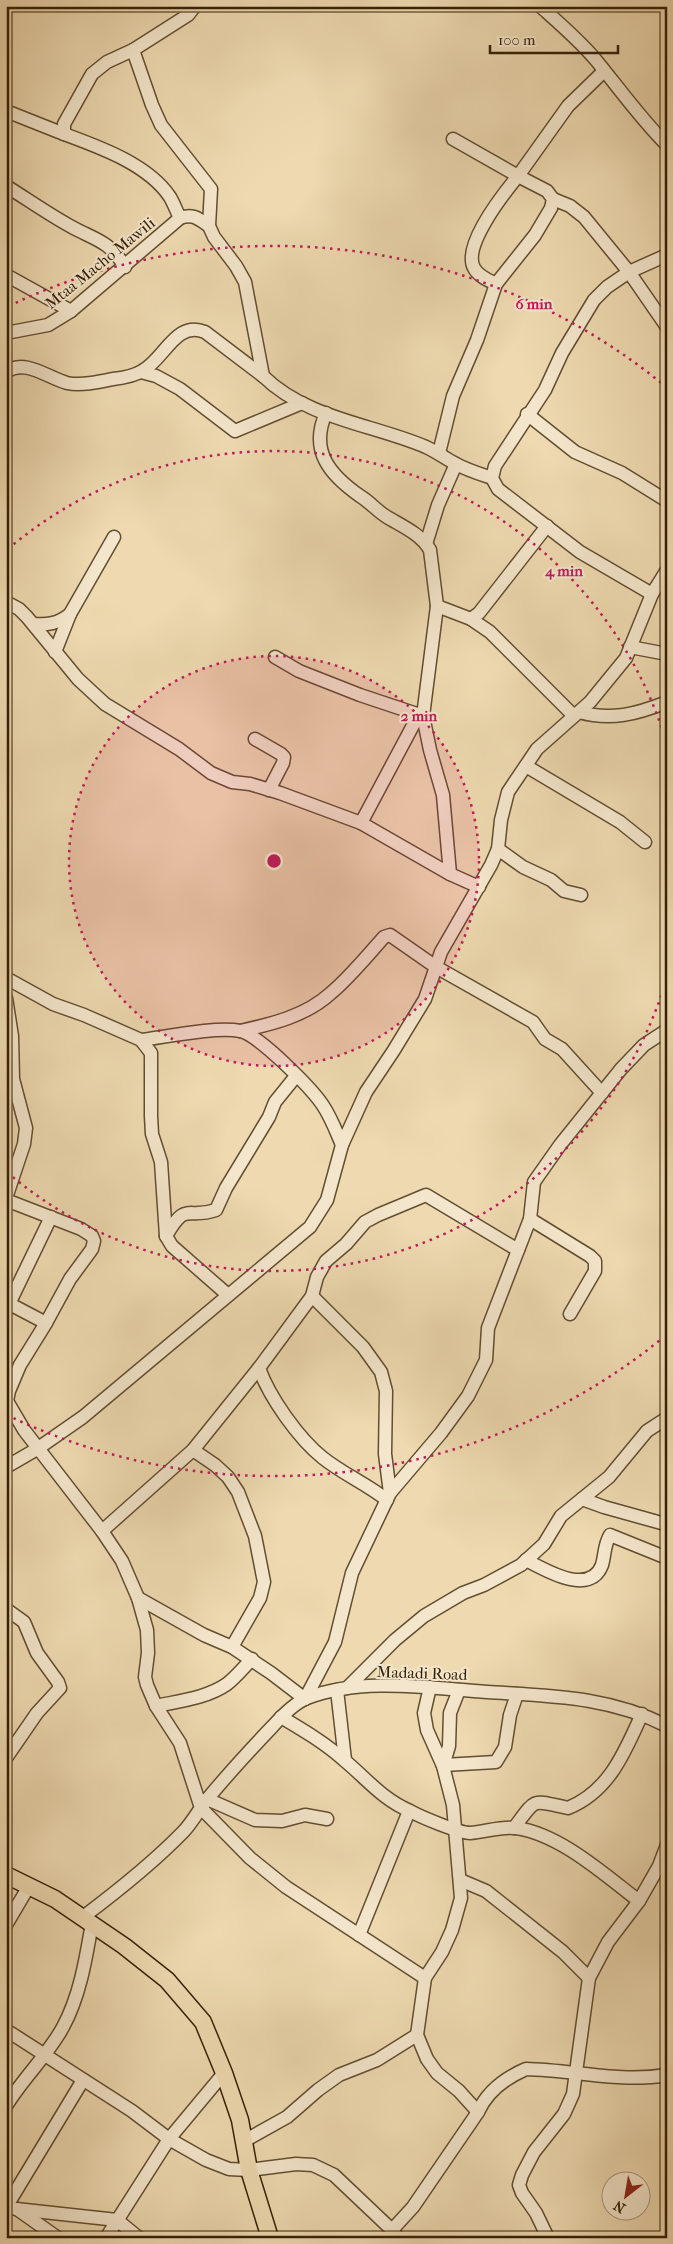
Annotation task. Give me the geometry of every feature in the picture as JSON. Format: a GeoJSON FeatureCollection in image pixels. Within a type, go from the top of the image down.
{"type":"FeatureCollection","features":[{"type":"Feature","properties":{"kind":"main road"},"geometry":{"type":"LineString","coordinates":[[6,1875],[55,1899],[88,1920],[167,1980],[203,2022],[224,2073],[240,2120],[249,2170],[270,2238]]}},
{"type":"Feature","properties":{"kind":"street"},"geometry":{"type":"LineString","coordinates":[[64,134],[64,124],[92,74],[107,62],[133,50],[188,15],[196,6]]}},
{"type":"Feature","properties":{"kind":"street"},"geometry":{"type":"LineString","coordinates":[[540,6],[566,28],[604,71],[634,110],[667,144]]}},
{"type":"Feature","properties":{"kind":"street"},"geometry":{"type":"LineString","coordinates":[[133,50],[161,125],[211,189],[209,226],[214,237],[236,266],[245,282],[263,376]]}},
{"type":"Feature","properties":{"kind":"street"},"geometry":{"type":"LineString","coordinates":[[496,284],[474,270],[471,262],[473,248],[496,205],[568,106],[604,71]]}},
{"type":"Feature","properties":{"kind":"street"},"geometry":{"type":"LineString","coordinates":[[6,111],[105,149],[136,168],[169,196],[180,218]]}},
{"type":"Feature","properties":{"kind":"street"},"geometry":{"type":"LineString","coordinates":[[453,139],[546,191],[553,199],[578,210],[629,272],[667,327]]}},
{"type":"Feature","properties":{"kind":"street"},"geometry":{"type":"LineString","coordinates":[[6,186],[69,226],[106,243],[117,254],[125,267]]}},
{"type":"Feature","properties":{"kind":"street"},"geometry":{"type":"LineString","coordinates":[[439,453],[453,396],[477,340],[496,284],[535,235],[552,208],[553,199]]}},
{"type":"Feature","properties":{"kind":"street","name":"Mtaa Macho Mawili"},"geometry":{"type":"LineString","coordinates":[[6,332],[48,325],[71,311],[125,267],[180,218],[188,215],[194,216],[209,226]]}},
{"type":"Feature","properties":{"kind":"street"},"geometry":{"type":"LineString","coordinates":[[652,594],[598,564],[498,489],[492,478],[494,466],[527,414],[545,390],[562,353],[594,300],[607,287],[629,272],[667,255]]}},
{"type":"Feature","properties":{"kind":"street"},"geometry":{"type":"LineString","coordinates":[[6,275],[71,311]]}},
{"type":"Feature","properties":{"kind":"street"},"geometry":{"type":"LineString","coordinates":[[6,372],[13,367],[32,369],[68,384],[113,379],[142,372],[157,360],[169,344],[184,331],[195,328],[205,332],[286,395],[357,425],[379,430],[439,453],[456,464],[492,478]]}},
{"type":"Feature","properties":{"kind":"street"},"geometry":{"type":"LineString","coordinates":[[142,372],[156,376],[180,389],[235,431],[302,403]]}},
{"type":"Feature","properties":{"kind":"street"},"geometry":{"type":"LineString","coordinates":[[326,413],[320,426],[320,445],[326,461],[336,478],[367,501],[374,509],[406,528],[426,544],[430,550],[437,606],[420,716],[361,823]]}},
{"type":"Feature","properties":{"kind":"street"},"geometry":{"type":"LineString","coordinates":[[527,414],[575,452],[622,473],[667,501]]}},
{"type":"Feature","properties":{"kind":"street"},"geometry":{"type":"LineString","coordinates":[[426,544],[433,518],[456,464]]}},
{"type":"Feature","properties":{"kind":"street"},"geometry":{"type":"LineString","coordinates":[[471,619],[479,613],[547,526]]}},
{"type":"Feature","properties":{"kind":"street"},"geometry":{"type":"LineString","coordinates":[[55,652],[70,614],[114,537]]}},
{"type":"Feature","properties":{"kind":"street"},"geometry":{"type":"LineString","coordinates":[[6,1467],[37,1449],[82,1417],[310,1227],[327,1200],[342,1145],[366,1092],[425,999],[441,952],[479,887],[498,849],[501,820],[508,792],[537,749],[590,702],[626,658],[652,594],[667,570]]}},
{"type":"Feature","properties":{"kind":"street"},"geometry":{"type":"LineString","coordinates":[[6,602],[18,609],[33,624],[78,680],[105,704],[179,749],[211,773],[232,782],[250,784],[269,790],[361,823],[450,874],[479,887]]}},
{"type":"Feature","properties":{"kind":"street"},"geometry":{"type":"LineString","coordinates":[[437,606],[471,619],[490,632],[576,714],[623,716],[640,713],[667,702]]}},
{"type":"Feature","properties":{"kind":"street"},"geometry":{"type":"LineString","coordinates":[[33,624],[48,625],[64,619],[70,614]]}},
{"type":"Feature","properties":{"kind":"street"},"geometry":{"type":"LineString","coordinates":[[630,647],[667,654]]}},
{"type":"Feature","properties":{"kind":"street"},"geometry":{"type":"LineString","coordinates":[[275,657],[299,670],[420,716]]}},
{"type":"Feature","properties":{"kind":"street"},"geometry":{"type":"LineString","coordinates":[[420,716],[443,795],[450,874]]}},
{"type":"Feature","properties":{"kind":"street"},"geometry":{"type":"LineString","coordinates":[[255,739],[284,757],[283,763],[269,790]]}},
{"type":"Feature","properties":{"kind":"street"},"geometry":{"type":"LineString","coordinates":[[526,766],[620,822],[645,842]]}},
{"type":"Feature","properties":{"kind":"street"},"geometry":{"type":"LineString","coordinates":[[498,849],[523,867],[551,880],[564,891],[581,895]]}},
{"type":"Feature","properties":{"kind":"street"},"geometry":{"type":"LineString","coordinates":[[6,978],[53,1004],[84,1015],[141,1040],[215,1031],[240,1031],[292,1017],[316,1005],[331,994],[384,937],[390,936],[436,967],[533,1022],[545,1039],[562,1049],[602,1093]]}},
{"type":"Feature","properties":{"kind":"street"},"geometry":{"type":"LineString","coordinates":[[6,998],[12,1036],[13,1080],[26,1128],[22,1152],[6,1199],[80,1229],[92,1236],[94,1241],[92,1248],[70,1279],[20,1365],[9,1391],[7,1401],[37,1449],[102,1531],[122,1561],[138,1598],[147,1630],[148,1653],[145,1677],[156,1706],[180,1744],[204,1804],[250,1858],[286,1887],[425,1978]]}},
{"type":"Feature","properties":{"kind":"street"},"geometry":{"type":"LineString","coordinates":[[138,1598],[252,1659],[305,1699],[336,1642],[352,1573],[388,1496],[441,1433],[468,1396],[486,1360],[488,1328],[530,1219],[534,1182],[560,1145],[621,1069],[644,1045],[667,1030]]}},
{"type":"Feature","properties":{"kind":"street"},"geometry":{"type":"LineString","coordinates":[[240,1031],[256,1040],[296,1076],[321,1103],[333,1123],[342,1145]]}},
{"type":"Feature","properties":{"kind":"street"},"geometry":{"type":"LineString","coordinates":[[141,1040],[151,1054],[150,1116],[152,1134],[161,1162],[166,1236],[172,1246],[228,1295]]}},
{"type":"Feature","properties":{"kind":"street"},"geometry":{"type":"LineString","coordinates":[[166,1236],[178,1216],[189,1212],[216,1210],[226,1188],[269,1117],[275,1102],[296,1076]]}},
{"type":"Feature","properties":{"kind":"street"},"geometry":{"type":"LineString","coordinates":[[102,1531],[193,1450],[259,1368],[312,1296],[317,1277],[326,1261],[346,1244],[365,1222],[378,1214],[426,1195],[518,1250]]}},
{"type":"Feature","properties":{"kind":"street"},"geometry":{"type":"LineString","coordinates":[[46,1323],[8,1303],[51,1217]]}},
{"type":"Feature","properties":{"kind":"street"},"geometry":{"type":"LineString","coordinates":[[530,1219],[590,1256],[595,1262],[595,1271],[570,1314]]}},
{"type":"Feature","properties":{"kind":"street"},"geometry":{"type":"LineString","coordinates":[[312,1296],[363,1346],[381,1372],[386,1392],[385,1454],[388,1496]]}},
{"type":"Feature","properties":{"kind":"street"},"geometry":{"type":"LineString","coordinates":[[259,1368],[263,1379],[294,1427],[322,1457],[348,1476],[388,1496]]}},
{"type":"Feature","properties":{"kind":"street"},"geometry":{"type":"LineString","coordinates":[[345,1760],[342,1689],[424,1616],[463,1593],[484,1585],[522,1565],[544,1544],[561,1516],[609,1477],[647,1431],[667,1418]]}},
{"type":"Feature","properties":{"kind":"street"},"geometry":{"type":"LineString","coordinates":[[193,1450],[215,1465],[228,1477],[238,1492],[255,1536],[264,1582],[260,1598],[232,1647]]}},
{"type":"Feature","properties":{"kind":"street"},"geometry":{"type":"LineString","coordinates":[[582,1498],[604,1507],[667,1526]]}},
{"type":"Feature","properties":{"kind":"street"},"geometry":{"type":"LineString","coordinates":[[526,1560],[551,1573],[576,1581],[592,1578],[602,1566],[605,1544],[610,1535],[664,1557],[667,1543]]}},
{"type":"Feature","properties":{"kind":"street"},"geometry":{"type":"LineString","coordinates":[[6,1609],[24,1622],[37,1653],[58,1682],[60,1688],[37,1713],[6,1758]]}},
{"type":"Feature","properties":{"kind":"street"},"geometry":{"type":"LineString","coordinates":[[156,1706],[187,1700],[217,1690],[227,1684],[252,1659]]}},
{"type":"Feature","properties":{"kind":"street","name":"Madadi Road"},"geometry":{"type":"LineString","coordinates":[[88,1920],[185,1829],[244,1755],[282,1717],[305,1699],[342,1689],[400,1685],[517,1694],[610,1704],[642,1714],[667,1726]]}},
{"type":"Feature","properties":{"kind":"street"},"geometry":{"type":"LineString","coordinates":[[430,1688],[424,1713],[427,1730],[444,1766],[453,1805],[461,1898],[452,1930],[442,1952],[425,1978],[418,2035],[427,2059],[437,2073],[459,2091],[478,2112]]}},
{"type":"Feature","properties":{"kind":"street"},"geometry":{"type":"LineString","coordinates":[[444,1766],[449,1746],[450,1713],[459,1690]]}},
{"type":"Feature","properties":{"kind":"street"},"geometry":{"type":"LineString","coordinates":[[444,1766],[496,1762],[505,1747],[510,1716],[517,1694]]}},
{"type":"Feature","properties":{"kind":"street"},"geometry":{"type":"LineString","coordinates":[[514,1828],[533,1803],[539,1802],[568,1808],[603,1785],[616,1767],[642,1714]]}},
{"type":"Feature","properties":{"kind":"street"},"geometry":{"type":"LineString","coordinates":[[282,1717],[316,1738],[345,1760],[381,1796],[409,1811],[468,1833],[514,1828],[530,1831],[582,1858],[639,1901]]}},
{"type":"Feature","properties":{"kind":"street"},"geometry":{"type":"LineString","coordinates":[[204,1804],[255,1820],[282,1821],[305,1815],[327,1818]]}},
{"type":"Feature","properties":{"kind":"street"},"geometry":{"type":"LineString","coordinates":[[359,1935],[409,1811]]}},
{"type":"Feature","properties":{"kind":"street"},"geometry":{"type":"LineString","coordinates":[[456,1843],[468,1833]]}},
{"type":"Feature","properties":{"kind":"street"},"geometry":{"type":"LineString","coordinates":[[548,2238],[536,2213],[522,2193],[519,2185],[522,2174],[534,2152],[564,2114],[573,2094],[589,1978],[608,1942],[639,1901],[659,1866],[667,1845]]}},
{"type":"Feature","properties":{"kind":"street"},"geometry":{"type":"LineString","coordinates":[[460,1880],[486,1891],[562,1952],[589,1978]]}},
{"type":"Feature","properties":{"kind":"street"},"geometry":{"type":"LineString","coordinates":[[6,1925],[29,1886]]}},
{"type":"Feature","properties":{"kind":"street"},"geometry":{"type":"LineString","coordinates":[[6,2106],[45,2054],[71,2010],[85,1962],[88,1920]]}},
{"type":"Feature","properties":{"kind":"street"},"geometry":{"type":"LineString","coordinates":[[6,2030],[84,2080],[169,2139],[206,2160],[229,2169],[249,2170],[296,2164],[313,2165],[334,2175],[395,2234],[478,2112],[484,2099],[494,2089],[516,2074],[526,2069],[644,2079],[667,2075]]}},
{"type":"Feature","properties":{"kind":"street"},"geometry":{"type":"LineString","coordinates":[[244,2141],[287,2117],[318,2090],[339,2075],[378,2060],[418,2035]]}},
{"type":"Feature","properties":{"kind":"street"},"geometry":{"type":"LineString","coordinates":[[106,2238],[169,2139],[224,2073]]}},
{"type":"Feature","properties":{"kind":"street"},"geometry":{"type":"LineString","coordinates":[[10,2205],[84,2080]]}},
{"type":"Feature","properties":{"kind":"street"},"geometry":{"type":"LineString","coordinates":[[10,2205],[117,2220],[139,2238]]}},
{"type":"Feature","properties":{"kind":"street"},"geometry":{"type":"LineString","coordinates":[[10,2205],[58,2238]]}}]}
